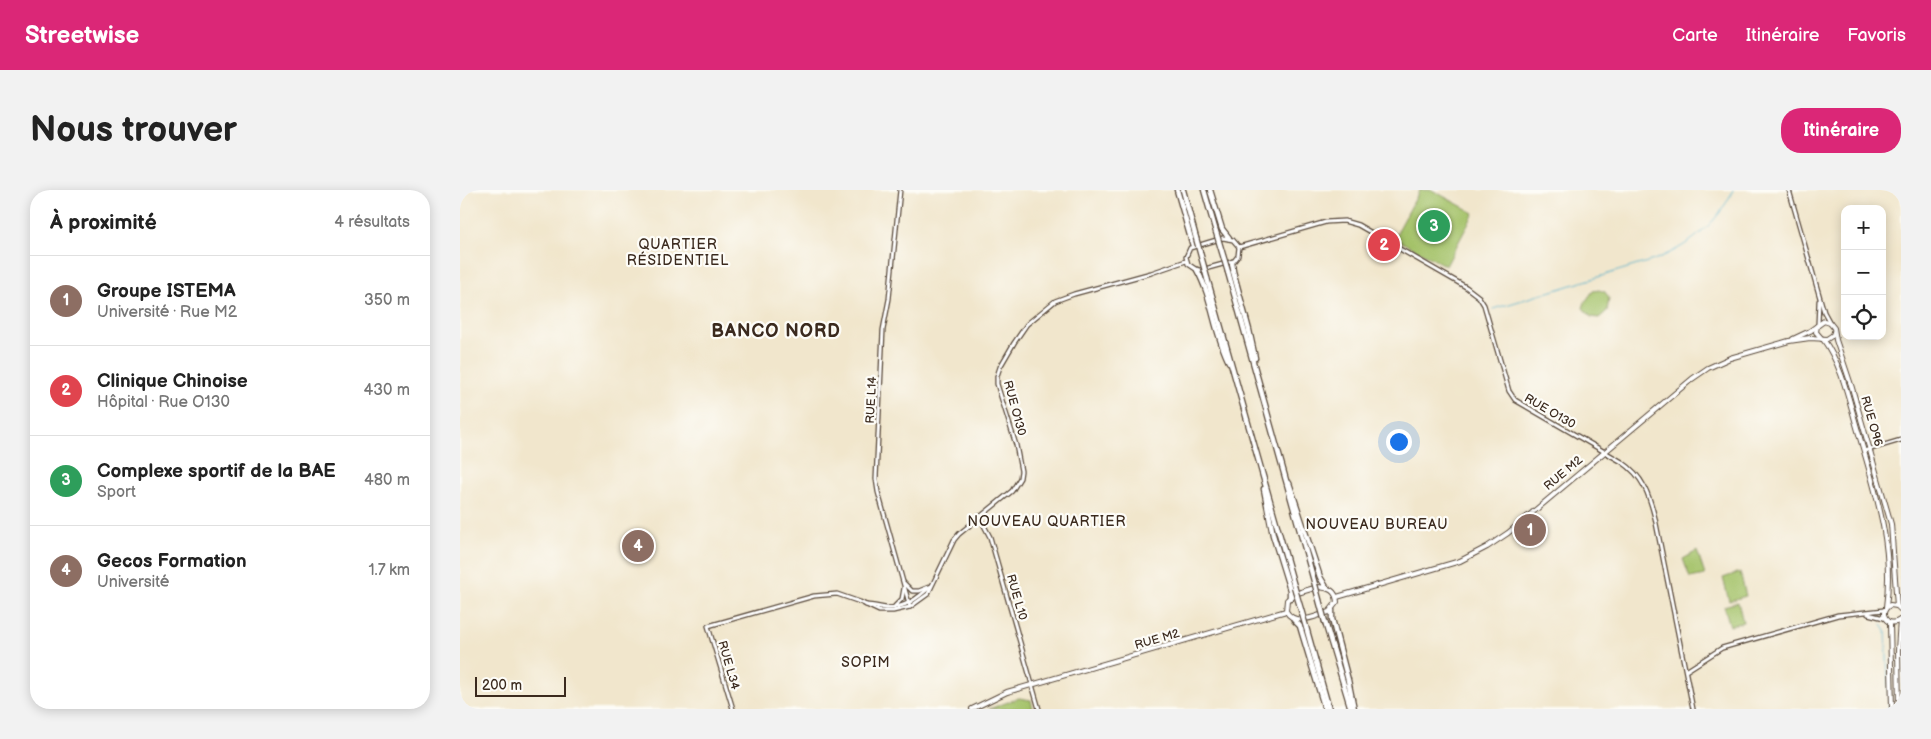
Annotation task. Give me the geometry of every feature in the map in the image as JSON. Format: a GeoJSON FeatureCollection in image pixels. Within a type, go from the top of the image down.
{"type":"FeatureCollection","features":[{"type":"Feature","properties":{"kind":"highway"},"geometry":{"type":"LineString","coordinates":[[1177,190],[1193,246]]}},
{"type":"Feature","properties":{"kind":"highway"},"geometry":{"type":"LineString","coordinates":[[1183,190],[1329,709]]}},
{"type":"Feature","properties":{"kind":"highway"},"geometry":{"type":"LineString","coordinates":[[1204,190],[1325,622],[1352,709]]}},
{"type":"Feature","properties":{"kind":"highway"},"geometry":{"type":"LineString","coordinates":[[1210,190],[1222,229],[1229,238]]}},
{"type":"Feature","properties":{"kind":"highway"},"geometry":{"type":"LineString","coordinates":[[1232,262],[1251,338],[1258,379]]}},
{"type":"Feature","properties":{"kind":"highway"},"geometry":{"type":"LineString","coordinates":[[1196,270],[1203,281],[1222,348],[1233,370]]}},
{"type":"Feature","properties":{"kind":"highway"},"geometry":{"type":"LineString","coordinates":[[1278,451],[1320,577],[1326,588]]}},
{"type":"Feature","properties":{"kind":"highway"},"geometry":{"type":"LineString","coordinates":[[1257,456],[1273,535],[1290,590],[1290,598]]}},
{"type":"Feature","properties":{"kind":"highway"},"geometry":{"type":"LineString","coordinates":[[1332,610],[1332,620],[1348,680],[1352,709]]}},
{"type":"Feature","properties":{"kind":"highway"},"geometry":{"type":"LineString","coordinates":[[1294,620],[1300,626],[1325,709]]}},
{"type":"Feature","properties":{"kind":"main road"},"geometry":{"type":"LineString","coordinates":[[1824,321],[1833,325],[1834,332],[1830,338],[1789,341],[1824,321]]}},
{"type":"Feature","properties":{"kind":"main road"},"geometry":{"type":"LineString","coordinates":[[1818,325],[1816,332],[1823,339]]}},
{"type":"Feature","properties":{"kind":"main road","name":"RUE O96"},"geometry":{"type":"LineString","coordinates":[[1834,332],[1891,524],[1897,606]]}},
{"type":"Feature","properties":{"kind":"main road","name":"RUE O96"},"geometry":{"type":"LineString","coordinates":[[1823,339],[1830,350],[1843,382],[1880,507],[1886,537],[1889,582],[1884,618]]}},
{"type":"Feature","properties":{"kind":"main road","name":"RUE M2"},"geometry":{"type":"LineString","coordinates":[[1337,597],[1427,572],[1460,561],[1480,551],[1508,533],[1692,378],[1730,358],[1789,341]]}},
{"type":"Feature","properties":{"kind":"main road"},"geometry":{"type":"LineString","coordinates":[[1318,587],[1332,590],[1337,597],[1336,605],[1332,610],[1302,620],[1294,620],[1286,611],[1286,605],[1294,594],[1318,587]]}},
{"type":"Feature","properties":{"kind":"main road"},"geometry":{"type":"LineString","coordinates":[[1885,609],[1893,605],[1901,610]]}},
{"type":"Feature","properties":{"kind":"main road","name":"RUE M2"},"geometry":{"type":"LineString","coordinates":[[972,709],[1007,692],[1032,684],[1286,611]]}},
{"type":"Feature","properties":{"kind":"main road"},"geometry":{"type":"LineString","coordinates":[[1884,618],[1890,623],[1896,623],[1901,619]]}},
{"type":"Feature","properties":{"kind":"main road"},"geometry":{"type":"LineString","coordinates":[[1899,709],[1898,644],[1901,619]]}},
{"type":"Feature","properties":{"kind":"main road"},"geometry":{"type":"LineString","coordinates":[[1890,623],[1892,709]]}},
{"type":"Feature","properties":{"kind":"street","name":"RUE L14"},"geometry":{"type":"LineString","coordinates":[[900,190],[889,299],[883,330],[876,479],[910,605]]}},
{"type":"Feature","properties":{"kind":"street"},"geometry":{"type":"LineString","coordinates":[[1789,190],[1819,295],[1830,323]]}},
{"type":"Feature","properties":{"kind":"street","name":"RUE O130"},"geometry":{"type":"LineString","coordinates":[[1239,247],[1326,222],[1344,221],[1358,225],[1476,294],[1484,305],[1509,390],[1515,400],[1604,451],[1636,473],[1648,492],[1694,709]]}},
{"type":"Feature","properties":{"kind":"street"},"geometry":{"type":"LineString","coordinates":[[1229,238],[1239,247],[1238,256],[1232,262],[1196,270],[1190,267],[1186,261],[1187,254],[1193,246],[1229,238]]}},
{"type":"Feature","properties":{"kind":"street","name":"RUE O130"},"geometry":{"type":"LineString","coordinates":[[708,626],[814,596],[842,595],[870,608],[886,612],[910,605],[924,598],[934,583],[954,540],[979,516],[1012,491],[1020,478],[1020,463],[997,384],[997,376],[1014,343],[1027,324],[1055,301],[1186,261]]}},
{"type":"Feature","properties":{"kind":"street"},"geometry":{"type":"LineString","coordinates":[[1818,325],[1819,295]]}},
{"type":"Feature","properties":{"kind":"street"},"geometry":{"type":"LineString","coordinates":[[1864,451],[1901,440]]}},
{"type":"Feature","properties":{"kind":"street","name":"RUE L10"},"geometry":{"type":"LineString","coordinates":[[979,516],[990,537],[1039,709]]}},
{"type":"Feature","properties":{"kind":"street"},"geometry":{"type":"LineString","coordinates":[[902,578],[907,587],[912,591],[919,591],[930,587]]}},
{"type":"Feature","properties":{"kind":"street","name":"RUE O130"},"geometry":{"type":"LineString","coordinates":[[866,605],[894,607],[910,605],[934,583]]}},
{"type":"Feature","properties":{"kind":"street"},"geometry":{"type":"LineString","coordinates":[[894,607],[902,599],[904,585]]}},
{"type":"Feature","properties":{"kind":"street"},"geometry":{"type":"LineString","coordinates":[[1686,671],[1722,648],[1820,619],[1848,613],[1865,613],[1885,609]]}},
{"type":"Feature","properties":{"kind":"street"},"geometry":{"type":"LineString","coordinates":[[1865,613],[1884,618]]}},
{"type":"Feature","properties":{"kind":"street","name":"RUE L34"},"geometry":{"type":"LineString","coordinates":[[708,626],[733,709]]}},
{"type":"Feature","properties":{"kind":"green space"},"geometry":{"type":"Polygon","coordinates":[[[1420,190],[1432,190],[1474,213],[1446,266],[1394,238],[1420,190]]]}},
{"type":"Feature","properties":{"kind":"green space"},"geometry":{"type":"Polygon","coordinates":[[[1593,291],[1605,292],[1609,298],[1607,311],[1599,318],[1591,317],[1583,308],[1593,291]]]}},
{"type":"Feature","properties":{"kind":"green space"},"geometry":{"type":"Polygon","coordinates":[[[1697,551],[1705,575],[1690,578],[1683,559],[1697,551]]]}},
{"type":"Feature","properties":{"kind":"green space"},"geometry":{"type":"Polygon","coordinates":[[[1740,572],[1746,596],[1729,601],[1723,578],[1740,572]]]}},
{"type":"Feature","properties":{"kind":"green space"},"geometry":{"type":"Polygon","coordinates":[[[1738,602],[1743,622],[1730,626],[1724,606],[1738,602]]]}},
{"type":"Feature","properties":{"kind":"green space"},"geometry":{"type":"Polygon","coordinates":[[[1019,698],[1031,700],[1033,709],[989,709],[1019,698]]]}},
{"type":"Feature","properties":{"kind":"waterway"},"geometry":{"type":"LineString","coordinates":[[1493,309],[1654,260],[1667,254],[1701,233],[1719,214],[1733,190]]}},
{"type":"Feature","properties":{"kind":"waterway"},"geometry":{"type":"LineString","coordinates":[[1882,624],[1886,630],[1889,709]]}},
{"type":"Feature","properties":{"kind":"place","name":"Complexe sportif de la BAE"},"geometry":{"type":"Point","coordinates":[1434,226]}},
{"type":"Feature","properties":{"kind":"place","name":"Clinique Chinoise"},"geometry":{"type":"Point","coordinates":[1384,245]}},
{"type":"Feature","properties":{"kind":"place","name":"Groupe ISTEMA"},"geometry":{"type":"Point","coordinates":[1530,530]}},
{"type":"Feature","properties":{"kind":"place","name":"Gecos Formation"},"geometry":{"type":"Point","coordinates":[638,546]}},
{"type":"Feature","properties":{"kind":"district","name":"QUARTIER RÉSIDENTIEL"},"geometry":{"type":"Point","coordinates":[678,252]}},
{"type":"Feature","properties":{"kind":"district","name":"BANCO NORD"},"geometry":{"type":"Point","coordinates":[776,331]}},
{"type":"Feature","properties":{"kind":"district","name":"NOUVEAU QUARTIER"},"geometry":{"type":"Point","coordinates":[1047,521]}},
{"type":"Feature","properties":{"kind":"district","name":"NOUVEAU BUREAU"},"geometry":{"type":"Point","coordinates":[1377,524]}},
{"type":"Feature","properties":{"kind":"district","name":"SOPIM"},"geometry":{"type":"Point","coordinates":[866,662]}}]}
